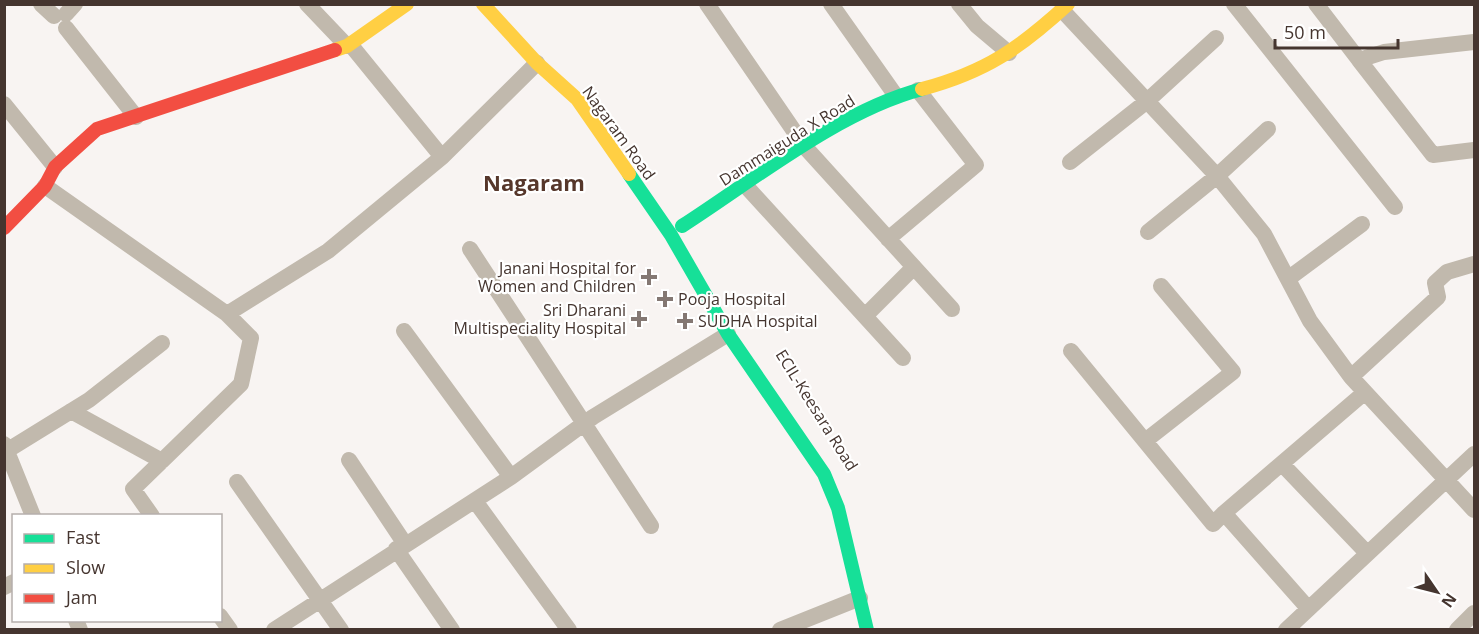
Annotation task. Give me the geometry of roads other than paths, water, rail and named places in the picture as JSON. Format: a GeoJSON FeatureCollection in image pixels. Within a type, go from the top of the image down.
{"type":"FeatureCollection","features":[{"type":"Feature","properties":{"kind":"street"},"geometry":{"type":"LineString","coordinates":[[41,4],[65,16],[136,117]]}},
{"type":"Feature","properties":{"kind":"street"},"geometry":{"type":"LineString","coordinates":[[307,4],[349,45],[442,157]]}},
{"type":"Feature","properties":{"kind":"street"},"geometry":{"type":"LineString","coordinates":[[4,228],[12,212],[45,186],[55,167],[97,129],[349,45],[407,4]]}},
{"type":"Feature","properties":{"kind":"street","name":"Nagaram Road"},"geometry":{"type":"LineString","coordinates":[[483,4],[537,63],[577,99],[671,235]]}},
{"type":"Feature","properties":{"kind":"street","name":"Nagaram Road"},"geometry":{"type":"LineString","coordinates":[[502,4],[604,112]]}},
{"type":"Feature","properties":{"kind":"street"},"geometry":{"type":"LineString","coordinates":[[707,4],[805,147],[952,309]]}},
{"type":"Feature","properties":{"kind":"street"},"geometry":{"type":"LineString","coordinates":[[831,4],[896,96]]}},
{"type":"Feature","properties":{"kind":"street"},"geometry":{"type":"LineString","coordinates":[[959,4],[977,26],[1009,53]]}},
{"type":"Feature","properties":{"kind":"street"},"geometry":{"type":"LineString","coordinates":[[1234,4],[1395,207]]}},
{"type":"Feature","properties":{"kind":"street"},"geometry":{"type":"LineString","coordinates":[[1316,4],[1433,155],[1474,150]]}},
{"type":"Feature","properties":{"kind":"street"},"geometry":{"type":"LineString","coordinates":[[1065,7],[1146,102],[1217,176],[1264,234],[1310,321],[1364,393],[1474,510]]}},
{"type":"Feature","properties":{"kind":"street","name":"Dammaiguda X Road"},"geometry":{"type":"LineString","coordinates":[[682,226],[850,117],[896,96],[955,80],[1009,53],[1030,39],[1065,7]]}},
{"type":"Feature","properties":{"kind":"street"},"geometry":{"type":"LineString","coordinates":[[1070,162],[1146,102],[1216,38]]}},
{"type":"Feature","properties":{"kind":"street"},"geometry":{"type":"LineString","coordinates":[[1359,60],[1384,52],[1474,42]]}},
{"type":"Feature","properties":{"kind":"street"},"geometry":{"type":"LineString","coordinates":[[227,314],[328,251],[442,157],[537,63]]}},
{"type":"Feature","properties":{"kind":"street"},"geometry":{"type":"LineString","coordinates":[[888,239],[976,165],[918,90]]}},
{"type":"Feature","properties":{"kind":"street"},"geometry":{"type":"LineString","coordinates":[[4,104],[55,167]]}},
{"type":"Feature","properties":{"kind":"street"},"geometry":{"type":"LineString","coordinates":[[1148,232],[1217,176],[1268,129]]}},
{"type":"Feature","properties":{"kind":"street"},"geometry":{"type":"LineString","coordinates":[[745,185],[903,358]]}},
{"type":"Feature","properties":{"kind":"street"},"geometry":{"type":"LineString","coordinates":[[45,186],[227,314],[251,338],[242,384],[133,489],[151,514]]}},
{"type":"Feature","properties":{"kind":"street"},"geometry":{"type":"LineString","coordinates":[[1289,278],[1362,224]]}},
{"type":"Feature","properties":{"kind":"street","name":"ECIL-Keesara Road"},"geometry":{"type":"LineString","coordinates":[[671,235],[728,334],[824,474],[838,507],[867,630]]}},
{"type":"Feature","properties":{"kind":"street"},"geometry":{"type":"LineString","coordinates":[[470,249],[651,526]]}},
{"type":"Feature","properties":{"kind":"street"},"geometry":{"type":"LineString","coordinates":[[1351,377],[1438,297],[1435,283],[1447,272],[1474,264]]}},
{"type":"Feature","properties":{"kind":"street"},"geometry":{"type":"LineString","coordinates":[[866,316],[914,267]]}},
{"type":"Feature","properties":{"kind":"street"},"geometry":{"type":"LineString","coordinates":[[1145,441],[1233,372],[1161,285]]}},
{"type":"Feature","properties":{"kind":"street"},"geometry":{"type":"LineString","coordinates":[[404,331],[511,477]]}},
{"type":"Feature","properties":{"kind":"street"},"geometry":{"type":"LineString","coordinates":[[274,630],[475,501],[584,424],[728,334]]}},
{"type":"Feature","properties":{"kind":"street"},"geometry":{"type":"LineString","coordinates":[[32,514],[6,447],[71,411],[162,343]]}},
{"type":"Feature","properties":{"kind":"street"},"geometry":{"type":"LineString","coordinates":[[1071,351],[1213,524],[1364,393]]}},
{"type":"Feature","properties":{"kind":"street"},"geometry":{"type":"LineString","coordinates":[[71,411],[162,461]]}},
{"type":"Feature","properties":{"kind":"street"},"geometry":{"type":"LineString","coordinates":[[1286,630],[1307,607],[1474,454]]}},
{"type":"Feature","properties":{"kind":"street"},"geometry":{"type":"LineString","coordinates":[[349,460],[452,630]]}},
{"type":"Feature","properties":{"kind":"street"},"geometry":{"type":"LineString","coordinates":[[1282,464],[1367,553]]}},
{"type":"Feature","properties":{"kind":"street"},"geometry":{"type":"LineString","coordinates":[[237,482],[341,630]]}},
{"type":"Feature","properties":{"kind":"street"},"geometry":{"type":"LineString","coordinates":[[475,501],[563,628]]}},
{"type":"Feature","properties":{"kind":"street"},"geometry":{"type":"LineString","coordinates":[[1224,513],[1307,607]]}},
{"type":"Feature","properties":{"kind":"street"},"geometry":{"type":"LineString","coordinates":[[780,630],[860,598]]}},
{"type":"Feature","properties":{"kind":"street"},"geometry":{"type":"LineString","coordinates":[[1457,630],[1474,613]]}},
{"type":"Feature","properties":{"kind":"place","name":"Janani Hospital for Women and Children"},"geometry":{"type":"Point","coordinates":[649,277]}},
{"type":"Feature","properties":{"kind":"place","name":"Pooja Hospital"},"geometry":{"type":"Point","coordinates":[665,299]}},
{"type":"Feature","properties":{"kind":"place","name":"Sri Dharani Multispeciality Hospital"},"geometry":{"type":"Point","coordinates":[639,319]}},
{"type":"Feature","properties":{"kind":"place","name":"SUDHA Hospital"},"geometry":{"type":"Point","coordinates":[685,321]}},
{"type":"Feature","properties":{"kind":"district","name":"Nagaram"},"geometry":{"type":"Point","coordinates":[534,182]}}]}
